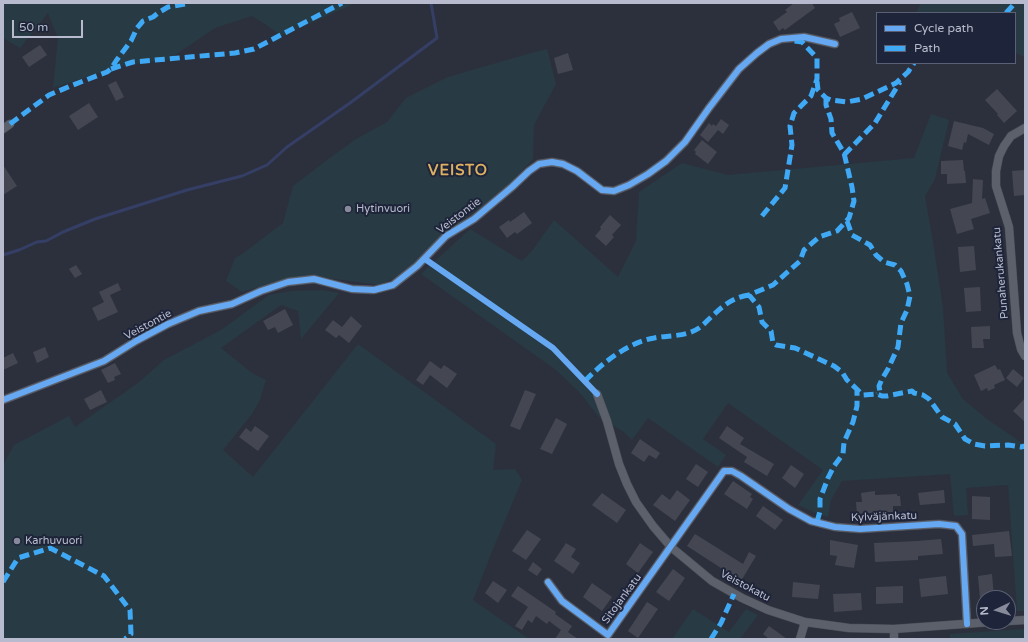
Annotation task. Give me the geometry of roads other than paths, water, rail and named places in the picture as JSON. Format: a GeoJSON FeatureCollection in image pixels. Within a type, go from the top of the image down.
{"type":"FeatureCollection","features":[{"type":"Feature","properties":{"kind":"street","name":"Veistontie"},"geometry":{"type":"LineString","coordinates":[[3,400],[104,361],[168,324],[199,311],[232,304],[261,291],[288,282],[314,279],[352,289],[374,290],[393,285],[417,266],[446,236],[474,219],[529,171],[540,164],[552,162],[563,164],[577,171],[602,190],[614,191],[629,185],[666,161],[685,142],[739,69],[769,44],[781,39],[804,37],[835,44]]}},
{"type":"Feature","properties":{"kind":"street"},"geometry":{"type":"LineString","coordinates":[[3,129],[10,124]]}},
{"type":"Feature","properties":{"kind":"street","name":"Punaherukankatu"},"geometry":{"type":"LineString","coordinates":[[1025,128],[1011,136],[999,156],[996,171],[996,186],[1009,227],[1017,333],[1021,349],[1025,356]]}},
{"type":"Feature","properties":{"kind":"street","name":"Veistokatu"},"geometry":{"type":"LineString","coordinates":[[598,394],[619,464],[636,502],[653,526],[671,547],[712,581],[742,598],[768,610],[805,622],[849,628],[894,629],[976,623]]}},
{"type":"Feature","properties":{"kind":"street","name":"Kylväjänkatu"},"geometry":{"type":"LineString","coordinates":[[671,547],[724,471],[732,471],[741,476],[789,509],[811,520],[835,527],[860,529],[939,524],[956,526],[962,534],[967,624]]}},
{"type":"Feature","properties":{"kind":"street","name":"Sitojankatu"},"geometry":{"type":"LineString","coordinates":[[548,582],[562,601],[608,635],[671,547]]}},
{"type":"Feature","properties":{"kind":"street"},"geometry":{"type":"LineString","coordinates":[[800,639],[805,622]]}},
{"type":"Feature","properties":{"kind":"street"},"geometry":{"type":"LineString","coordinates":[[894,629],[894,639]]}},
{"type":"Feature","properties":{"kind":"waterway"},"geometry":{"type":"LineString","coordinates":[[3,255],[37,242],[46,241],[63,232],[95,219],[187,190],[242,176],[267,165],[287,147],[350,103],[437,38],[431,3]]}},
{"type":"Feature","properties":{"kind":"place","name":"Hytinvuori"},"geometry":{"type":"Point","coordinates":[348,209]}},
{"type":"Feature","properties":{"kind":"place","name":"Karhuvuori"},"geometry":{"type":"Point","coordinates":[17,541]}},
{"type":"Feature","properties":{"kind":"district","name":"VEISTO"},"geometry":{"type":"Point","coordinates":[458,171]}}]}
